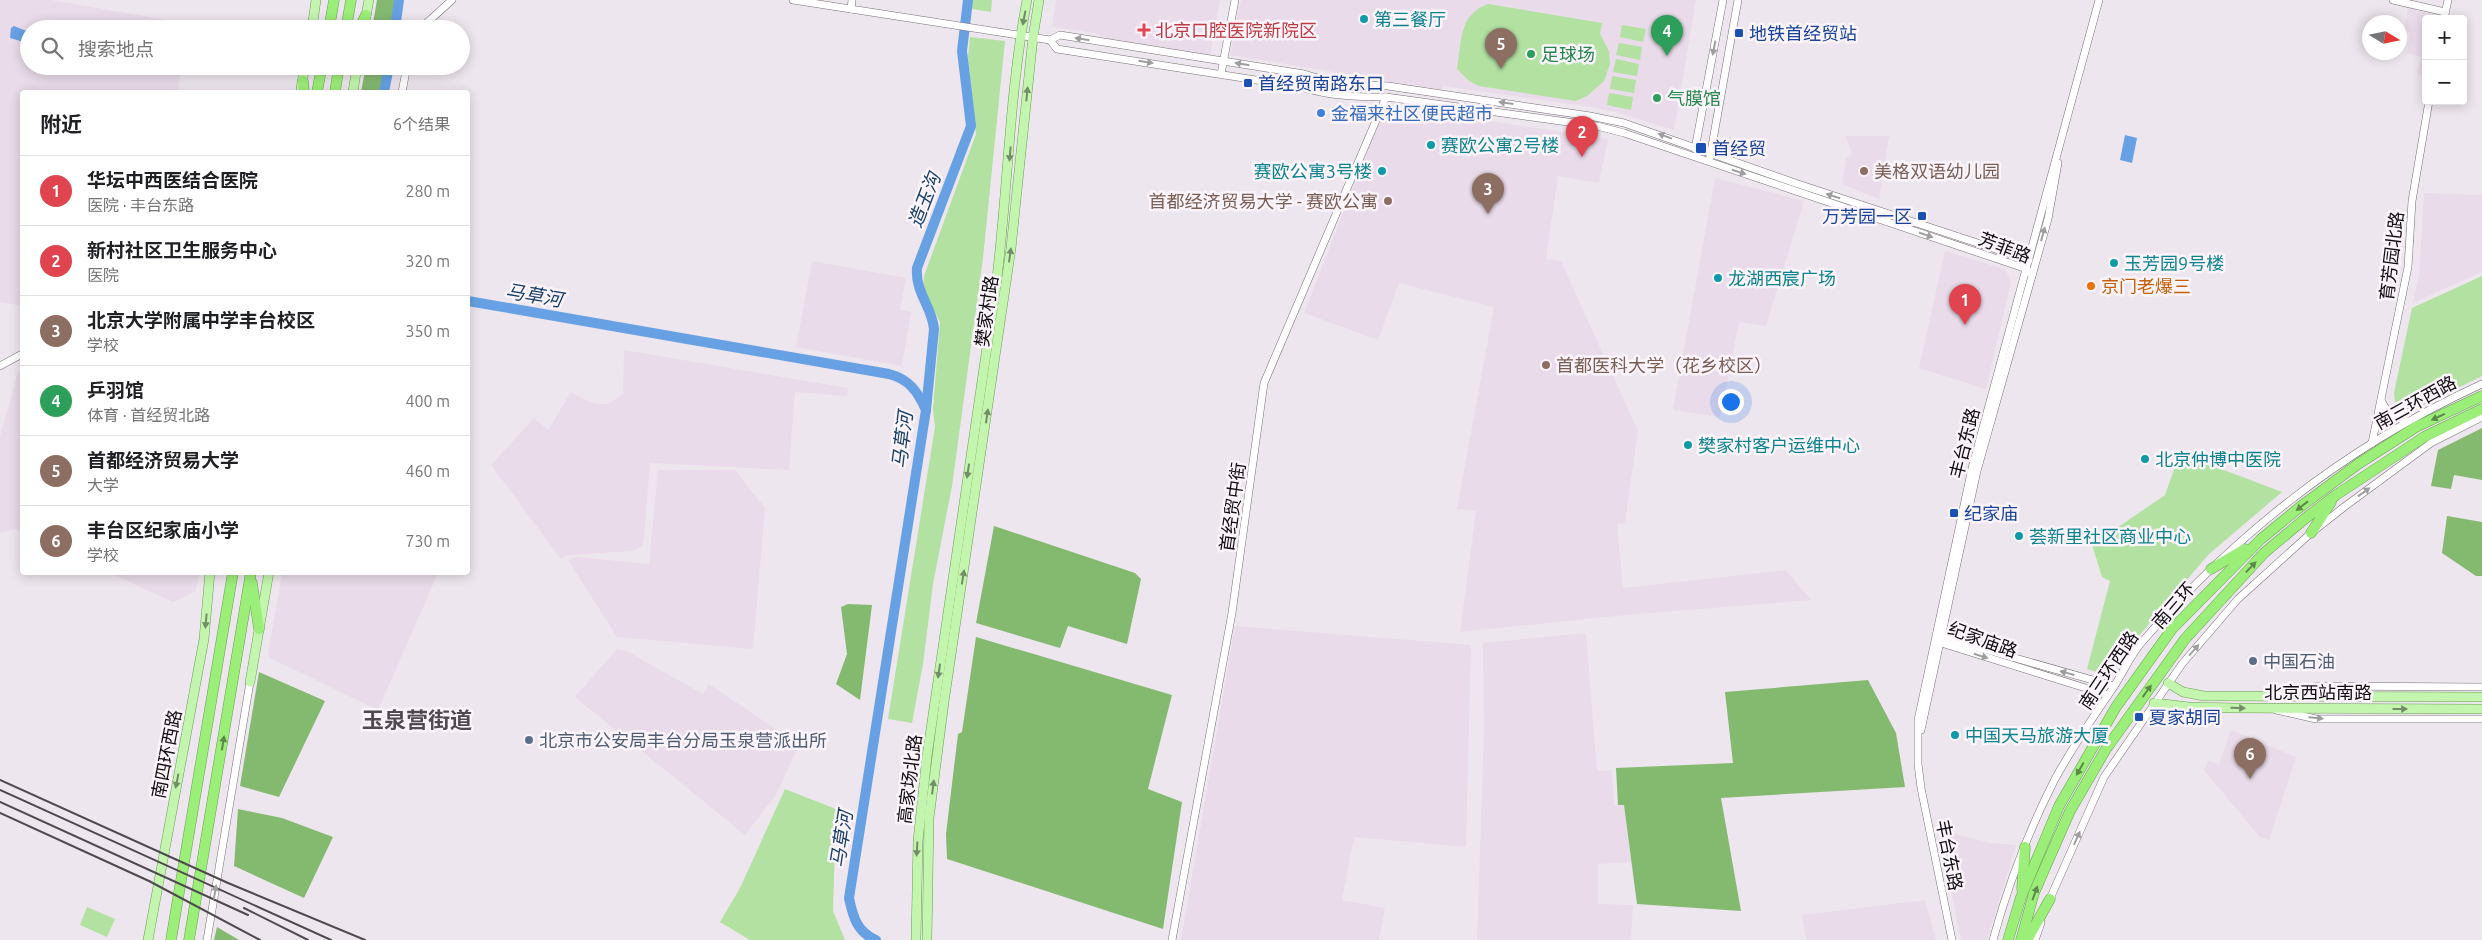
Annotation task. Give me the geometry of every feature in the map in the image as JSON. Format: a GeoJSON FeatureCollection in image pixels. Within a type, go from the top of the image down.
{"type":"FeatureCollection","features":[{"type":"Feature","properties":{"kind":"highway"},"geometry":{"type":"LineString","coordinates":[[331,20],[334,0]]}},
{"type":"Feature","properties":{"kind":"highway"},"geometry":{"type":"LineString","coordinates":[[348,20],[351,0]]}},
{"type":"Feature","properties":{"kind":"highway"},"geometry":{"type":"LineString","coordinates":[[364,20],[366,15]]}},
{"type":"Feature","properties":{"kind":"highway"},"geometry":{"type":"LineString","coordinates":[[317,90],[320,75]]}},
{"type":"Feature","properties":{"kind":"highway"},"geometry":{"type":"LineString","coordinates":[[335,90],[338,75]]}},
{"type":"Feature","properties":{"kind":"highway"},"geometry":{"type":"LineString","coordinates":[[303,80],[304,90]]}},
{"type":"Feature","properties":{"kind":"highway","name":"南三环"},"geometry":{"type":"LineString","coordinates":[[2008,940],[2021,897],[2059,806],[2116,707],[2172,629],[2261,539],[2358,464],[2416,427],[2482,396]]}},
{"type":"Feature","properties":{"kind":"highway","name":"南三环"},"geometry":{"type":"LineString","coordinates":[[2021,940],[2034,893],[2070,811],[2106,749],[2185,639],[2264,553],[2336,495],[2424,437],[2482,409]]}},
{"type":"Feature","properties":{"kind":"highway"},"geometry":{"type":"LineString","coordinates":[[2311,533],[2336,495]]}},
{"type":"Feature","properties":{"kind":"highway"},"geometry":{"type":"LineString","coordinates":[[2211,568],[2261,539]]}},
{"type":"Feature","properties":{"kind":"highway","name":"南四环西路"},"geometry":{"type":"LineString","coordinates":[[171,940],[232,575]]}},
{"type":"Feature","properties":{"kind":"highway"},"geometry":{"type":"LineString","coordinates":[[189,940],[250,575]]}},
{"type":"Feature","properties":{"kind":"highway"},"geometry":{"type":"LineString","coordinates":[[251,575],[258,629]]}},
{"type":"Feature","properties":{"kind":"highway"},"geometry":{"type":"LineString","coordinates":[[2021,897],[2024,847]]}},
{"type":"Feature","properties":{"kind":"highway"},"geometry":{"type":"LineString","coordinates":[[2027,940],[2050,899]]}},
{"type":"Feature","properties":{"kind":"main road"},"geometry":{"type":"LineString","coordinates":[[313,20],[316,0]]}},
{"type":"Feature","properties":{"kind":"main road"},"geometry":{"type":"LineString","coordinates":[[365,20],[369,0]]}},
{"type":"Feature","properties":{"kind":"main road","name":"樊家村路"},"geometry":{"type":"LineString","coordinates":[[946,622],[997,276],[1020,35],[1027,0]]}},
{"type":"Feature","properties":{"kind":"main road","name":"樊家村路"},"geometry":{"type":"LineString","coordinates":[[956,625],[1010,256],[1033,37],[1039,0]]}},
{"type":"Feature","properties":{"kind":"main road"},"geometry":{"type":"LineString","coordinates":[[300,90],[304,75]]}},
{"type":"Feature","properties":{"kind":"main road"},"geometry":{"type":"LineString","coordinates":[[353,90],[356,75]]}},
{"type":"Feature","properties":{"kind":"main road","name":"南四环西路"},"geometry":{"type":"LineString","coordinates":[[148,940],[204,640],[210,575]]}},
{"type":"Feature","properties":{"kind":"main road"},"geometry":{"type":"LineString","coordinates":[[250,682],[268,575]]}},
{"type":"Feature","properties":{"kind":"main road","name":"高家场北路"},"geometry":{"type":"LineString","coordinates":[[916,940],[918,841],[927,756],[946,622]]}},
{"type":"Feature","properties":{"kind":"main road","name":"高家场北路"},"geometry":{"type":"LineString","coordinates":[[926,940],[930,818],[956,625]]}},
{"type":"Feature","properties":{"kind":"main road","name":"北京西站南路"},"geometry":{"type":"LineString","coordinates":[[2168,683],[2183,692],[2269,703],[2482,709]]}},
{"type":"Feature","properties":{"kind":"main road"},"geometry":{"type":"LineString","coordinates":[[2200,707],[2195,702],[2196,699],[2204,696]]}},
{"type":"Feature","properties":{"kind":"main road","name":"北京西站南路"},"geometry":{"type":"LineString","coordinates":[[2154,703],[2200,707],[2269,703],[2301,696],[2482,697]]}},
{"type":"Feature","properties":{"kind":"street"},"geometry":{"type":"LineString","coordinates":[[430,20],[452,0]]}},
{"type":"Feature","properties":{"kind":"street"},"geometry":{"type":"LineString","coordinates":[[793,0],[843,4],[851,9],[1050,40]]}},
{"type":"Feature","properties":{"kind":"street"},"geometry":{"type":"LineString","coordinates":[[851,9],[852,0]]}},
{"type":"Feature","properties":{"kind":"street"},"geometry":{"type":"LineString","coordinates":[[1221,74],[1235,0]]}},
{"type":"Feature","properties":{"kind":"street"},"geometry":{"type":"LineString","coordinates":[[1693,156],[1723,0]]}},
{"type":"Feature","properties":{"kind":"street"},"geometry":{"type":"LineString","coordinates":[[1709,163],[1738,0]]}},
{"type":"Feature","properties":{"kind":"street","name":"丰台东路"},"geometry":{"type":"LineString","coordinates":[[2029,272],[2029,260],[2099,0]]}},
{"type":"Feature","properties":{"kind":"street"},"geometry":{"type":"LineString","coordinates":[[2393,0],[2442,15]]}},
{"type":"Feature","properties":{"kind":"street"},"geometry":{"type":"LineString","coordinates":[[2445,15],[2448,0]]}},
{"type":"Feature","properties":{"kind":"street","name":"芳菲路"},"geometry":{"type":"LineString","coordinates":[[2029,260],[1798,184],[1647,129],[1590,116],[1388,86],[1360,85],[1320,79],[1304,74],[1060,36],[1050,40],[1057,49],[1301,86],[1326,93],[1358,97],[1386,97],[1597,126],[1693,156],[2029,272]]}},
{"type":"Feature","properties":{"kind":"street"},"geometry":{"type":"LineString","coordinates":[[402,90],[405,75]]}},
{"type":"Feature","properties":{"kind":"street","name":"首经贸中街"},"geometry":{"type":"LineString","coordinates":[[1172,940],[1232,613],[1264,383],[1386,97]]}},
{"type":"Feature","properties":{"kind":"street","name":"育芳园北路"},"geometry":{"type":"LineString","coordinates":[[2372,443],[2408,267],[2412,201],[2429,105]]}},
{"type":"Feature","properties":{"kind":"street"},"geometry":{"type":"LineString","coordinates":[[1644,140],[1648,135],[1647,129]]}},
{"type":"Feature","properties":{"kind":"street","name":"丰台东路"},"geometry":{"type":"LineString","coordinates":[[1952,940],[1921,788],[1918,720],[1939,640],[1972,468],[2029,272],[2053,197],[2058,152]]}},
{"type":"Feature","properties":{"kind":"street"},"geometry":{"type":"LineString","coordinates":[[0,366],[20,355]]}},
{"type":"Feature","properties":{"kind":"street","name":"南三环西路"},"geometry":{"type":"LineString","coordinates":[[1993,940],[2006,896],[2024,847],[2056,778],[2140,644],[2211,568],[2252,530],[2320,477],[2408,421],[2482,384]]}},
{"type":"Feature","properties":{"kind":"street"},"geometry":{"type":"LineString","coordinates":[[2381,400],[2385,409],[2394,418],[2408,421]]}},
{"type":"Feature","properties":{"kind":"street"},"geometry":{"type":"LineString","coordinates":[[2034,940],[2050,899],[2104,778],[2182,664],[2238,599],[2311,533],[2431,443],[2482,417]]}},
{"type":"Feature","properties":{"kind":"street","name":"纪家庙路"},"geometry":{"type":"LineString","coordinates":[[1939,640],[2114,686]]}},
{"type":"Feature","properties":{"kind":"street","name":"纪家庙路"},"geometry":{"type":"LineString","coordinates":[[1939,640],[2108,695]]}},
{"type":"Feature","properties":{"kind":"street"},"geometry":{"type":"LineString","coordinates":[[207,940],[250,682]]}},
{"type":"Feature","properties":{"kind":"street"},"geometry":{"type":"LineString","coordinates":[[2269,703],[2301,689],[2319,686],[2482,687]]}},
{"type":"Feature","properties":{"kind":"street"},"geometry":{"type":"LineString","coordinates":[[2269,703],[2316,719],[2482,720]]}},
{"type":"Feature","properties":{"kind":"shaded area"},"geometry":{"type":"Polygon","coordinates":[[[0,0],[51,0],[166,20],[20,20],[20,75],[180,75],[177,90],[20,90],[20,306],[0,302],[0,0]]]}},
{"type":"Feature","properties":{"kind":"shaded area","name":"北京口腔医院新院区"},"geometry":{"type":"Polygon","coordinates":[[[1056,0],[1220,0],[1210,56],[1111,40],[1095,33],[1052,27],[1056,0]]]}},
{"type":"Feature","properties":{"kind":"shaded area"},"geometry":{"type":"Polygon","coordinates":[[[1241,0],[1696,0],[1674,130],[1615,112],[1591,107],[1443,86],[1442,90],[1230,55],[1241,0]]]}},
{"type":"Feature","properties":{"kind":"shaded area"},"geometry":{"type":"Polygon","coordinates":[[[2408,7],[2431,15],[2422,15],[2422,76],[2417,74],[2421,57],[2407,53],[2410,33],[2407,31],[2408,7]]]}},
{"type":"Feature","properties":{"kind":"shaded area"},"geometry":{"type":"Polygon","coordinates":[[[1383,111],[1460,119],[1465,117],[1608,139],[1599,183],[1558,176],[1546,259],[1561,261],[1638,431],[1625,523],[1617,524],[1623,588],[1786,570],[1811,600],[1626,615],[1460,632],[1476,511],[1457,509],[1494,307],[1399,283],[1378,340],[1304,313],[1383,111]]]}},
{"type":"Feature","properties":{"kind":"shaded area","name":"美格双语幼儿园"},"geometry":{"type":"Polygon","coordinates":[[[1846,136],[1889,136],[1879,199],[1842,184],[1846,158],[1852,154],[1846,136]]]}},
{"type":"Feature","properties":{"kind":"shaded area"},"geometry":{"type":"Polygon","coordinates":[[[1715,178],[1804,201],[1766,326],[1739,322],[1720,417],[1673,410],[1715,178]]]}},
{"type":"Feature","properties":{"kind":"shaded area"},"geometry":{"type":"Polygon","coordinates":[[[2424,193],[2482,195],[2482,272],[2413,303],[2419,274],[2424,193]]]}},
{"type":"Feature","properties":{"kind":"shaded area"},"geometry":{"type":"Polygon","coordinates":[[[1945,251],[2005,269],[2011,282],[1986,389],[1919,368],[1945,251]]]}},
{"type":"Feature","properties":{"kind":"shaded area"},"geometry":{"type":"Polygon","coordinates":[[[812,261],[906,278],[900,310],[911,312],[902,366],[796,347],[812,261]]]}},
{"type":"Feature","properties":{"kind":"shaded area"},"geometry":{"type":"Polygon","coordinates":[[[624,350],[848,388],[847,396],[795,392],[789,470],[650,463],[642,546],[633,551],[567,555],[561,559],[491,465],[534,418],[548,430],[571,392],[591,403],[599,404],[608,404],[623,394],[624,350]]]}},
{"type":"Feature","properties":{"kind":"shaded area"},"geometry":{"type":"Polygon","coordinates":[[[20,370],[20,531],[16,529],[0,533],[0,436],[20,370]]]}},
{"type":"Feature","properties":{"kind":"shaded area"},"geometry":{"type":"Polygon","coordinates":[[[658,470],[735,470],[765,508],[753,649],[617,637],[568,560],[576,557],[649,564],[658,470]]]}},
{"type":"Feature","properties":{"kind":"shaded area"},"geometry":{"type":"Polygon","coordinates":[[[114,575],[199,575],[196,591],[173,602],[114,575]]]}},
{"type":"Feature","properties":{"kind":"shaded area"},"geometry":{"type":"Polygon","coordinates":[[[282,575],[437,575],[378,710],[272,659],[268,654],[282,575]]]}},
{"type":"Feature","properties":{"kind":"shaded area"},"geometry":{"type":"Polygon","coordinates":[[[1235,626],[1471,645],[1466,847],[1354,837],[1342,900],[1385,908],[1379,940],[1181,940],[1235,626]]]}},
{"type":"Feature","properties":{"kind":"shaded area"},"geometry":{"type":"Polygon","coordinates":[[[1586,633],[1597,771],[1612,770],[1614,805],[1624,805],[1631,862],[1598,864],[1598,904],[1633,905],[1631,940],[1477,940],[1484,731],[1483,643],[1586,633]]]}},
{"type":"Feature","properties":{"kind":"shaded area"},"geometry":{"type":"Polygon","coordinates":[[[617,649],[628,652],[703,694],[709,684],[799,745],[776,795],[745,835],[575,697],[617,649]]]}},
{"type":"Feature","properties":{"kind":"shaded area"},"geometry":{"type":"Polygon","coordinates":[[[2231,730],[2296,757],[2269,840],[2260,837],[2204,770],[2208,761],[2219,764],[2231,730]]]}},
{"type":"Feature","properties":{"kind":"shaded area"},"geometry":{"type":"Polygon","coordinates":[[[1939,830],[1990,843],[2016,845],[1987,940],[1961,940],[1939,830]]]}},
{"type":"Feature","properties":{"kind":"shaded area"},"geometry":{"type":"Polygon","coordinates":[[[1925,900],[1936,940],[1806,940],[1802,915],[1925,900]]]}},
{"type":"Feature","properties":{"kind":"green space"},"geometry":{"type":"Polygon","coordinates":[[[377,0],[396,0],[393,20],[374,20],[377,0]]]}},
{"type":"Feature","properties":{"kind":"green space"},"geometry":{"type":"Polygon","coordinates":[[[972,0],[992,0],[991,12],[972,9],[972,0]]]}},
{"type":"Feature","properties":{"kind":"green space"},"geometry":{"type":"Polygon","coordinates":[[[1488,4],[1602,23],[1600,34],[1609,51],[1610,64],[1604,81],[1587,96],[1576,101],[1479,86],[1469,81],[1457,69],[1463,30],[1471,15],[1488,4]]]}},
{"type":"Feature","properties":{"kind":"green space"},"geometry":{"type":"Polygon","coordinates":[[[1622,25],[1646,29],[1643,42],[1620,37],[1622,25]]]}},
{"type":"Feature","properties":{"kind":"green space"},"geometry":{"type":"Polygon","coordinates":[[[970,37],[1005,41],[983,258],[952,486],[933,584],[923,664],[912,723],[888,719],[935,427],[933,409],[940,322],[923,289],[924,276],[976,134],[968,57],[970,37]]]}},
{"type":"Feature","properties":{"kind":"green space"},"geometry":{"type":"Polygon","coordinates":[[[1619,43],[1642,47],[1640,60],[1616,55],[1619,43]]]}},
{"type":"Feature","properties":{"kind":"green space"},"geometry":{"type":"Polygon","coordinates":[[[1616,59],[1639,64],[1637,76],[1613,72],[1616,59]]]}},
{"type":"Feature","properties":{"kind":"green space"},"geometry":{"type":"Polygon","coordinates":[[[364,75],[383,75],[380,90],[361,90],[364,75]]]}},
{"type":"Feature","properties":{"kind":"green space"},"geometry":{"type":"Polygon","coordinates":[[[1612,76],[1636,80],[1634,93],[1610,89],[1612,76]]]}},
{"type":"Feature","properties":{"kind":"green space"},"geometry":{"type":"Polygon","coordinates":[[[1609,93],[1633,97],[1631,110],[1607,105],[1609,93]]]}},
{"type":"Feature","properties":{"kind":"green space"},"geometry":{"type":"Polygon","coordinates":[[[2482,276],[2482,376],[2413,410],[2404,409],[2395,402],[2394,393],[2412,308],[2482,276]]]}},
{"type":"Feature","properties":{"kind":"green space"},"geometry":{"type":"Polygon","coordinates":[[[2482,428],[2482,480],[2454,475],[2451,489],[2431,486],[2438,450],[2482,428]]]}},
{"type":"Feature","properties":{"kind":"green space"},"geometry":{"type":"Polygon","coordinates":[[[2179,456],[2224,470],[2282,492],[2209,554],[2136,639],[2110,676],[2087,669],[2110,581],[2102,577],[2092,545],[2165,495],[2179,456]]]}},
{"type":"Feature","properties":{"kind":"green space"},"geometry":{"type":"Polygon","coordinates":[[[2447,516],[2482,522],[2482,576],[2476,576],[2442,553],[2447,516]]]}},
{"type":"Feature","properties":{"kind":"green space"},"geometry":{"type":"Polygon","coordinates":[[[994,526],[1135,573],[1141,579],[1127,644],[1068,626],[1060,648],[976,623],[994,526]]]}},
{"type":"Feature","properties":{"kind":"green space"},"geometry":{"type":"Polygon","coordinates":[[[848,604],[872,605],[860,700],[836,684],[847,654],[841,607],[848,604]]]}},
{"type":"Feature","properties":{"kind":"green space"},"geometry":{"type":"Polygon","coordinates":[[[976,637],[1172,695],[1148,789],[1182,802],[1163,929],[947,859],[946,834],[958,734],[962,732],[976,637]]]}},
{"type":"Feature","properties":{"kind":"green space"},"geometry":{"type":"Polygon","coordinates":[[[259,672],[325,701],[279,797],[240,786],[259,672]]]}},
{"type":"Feature","properties":{"kind":"green space"},"geometry":{"type":"Polygon","coordinates":[[[1868,680],[1896,733],[1905,787],[1721,798],[1741,911],[1637,904],[1624,805],[1618,805],[1616,768],[1733,763],[1725,692],[1868,680]]]}},
{"type":"Feature","properties":{"kind":"green space"},"geometry":{"type":"Polygon","coordinates":[[[785,789],[836,809],[833,911],[845,940],[750,940],[720,922],[740,888],[785,789]]]}},
{"type":"Feature","properties":{"kind":"green space"},"geometry":{"type":"Polygon","coordinates":[[[238,809],[282,818],[333,837],[304,898],[234,866],[238,809]]]}},
{"type":"Feature","properties":{"kind":"green space"},"geometry":{"type":"Polygon","coordinates":[[[87,907],[115,919],[107,937],[80,925],[87,907]]]}},
{"type":"Feature","properties":{"kind":"green space"},"geometry":{"type":"Polygon","coordinates":[[[217,927],[239,940],[214,940],[217,927]]]}},
{"type":"Feature","properties":{"kind":"water"},"geometry":{"type":"Polygon","coordinates":[[[14,26],[20,28],[20,41],[10,38],[11,28],[14,26]]]}},
{"type":"Feature","properties":{"kind":"water"},"geometry":{"type":"Polygon","coordinates":[[[2125,135],[2137,138],[2132,163],[2120,160],[2125,135]]]}},
{"type":"Feature","properties":{"kind":"waterway","name":"马草河"},"geometry":{"type":"LineString","coordinates":[[396,20],[399,0]]}},
{"type":"Feature","properties":{"kind":"waterway","name":"造玉沟"},"geometry":{"type":"LineString","coordinates":[[926,410],[934,329],[933,321],[919,285],[917,268],[971,126],[962,51],[968,0]]}},
{"type":"Feature","properties":{"kind":"waterway","name":"马草河"},"geometry":{"type":"LineString","coordinates":[[384,90],[387,75]]}},
{"type":"Feature","properties":{"kind":"waterway","name":"马草河"},"geometry":{"type":"LineString","coordinates":[[470,301],[889,374],[902,379],[920,397],[926,410],[849,898],[852,911],[860,928],[864,933],[876,940]]}},
{"type":"Feature","properties":{"kind":"railway"},"geometry":{"type":"LineString","coordinates":[[0,780],[228,883],[365,940]]}},
{"type":"Feature","properties":{"kind":"railway"},"geometry":{"type":"LineString","coordinates":[[0,790],[331,940]]}},
{"type":"Feature","properties":{"kind":"railway"},"geometry":{"type":"LineString","coordinates":[[0,802],[248,915]]}},
{"type":"Feature","properties":{"kind":"railway"},"geometry":{"type":"LineString","coordinates":[[0,813],[149,881],[260,940]]}},
{"type":"Feature","properties":{"kind":"railway"},"geometry":{"type":"LineString","coordinates":[[244,908],[308,940]]}},
{"type":"Feature","properties":{"kind":"place","name":"第三餐厅"},"geometry":{"type":"Point","coordinates":[1364,19]}},
{"type":"Feature","properties":{"kind":"place","name":"北京口腔医院新院区"},"geometry":{"type":"Point","coordinates":[1144,30]}},
{"type":"Feature","properties":{"kind":"place","name":"地铁首经贸站"},"geometry":{"type":"Point","coordinates":[1739,33]}},
{"type":"Feature","properties":{"kind":"place","name":"足球场"},"geometry":{"type":"Point","coordinates":[1531,54]}},
{"type":"Feature","properties":{"kind":"place","name":"乒羽馆"},"geometry":{"type":"Point","coordinates":[1667,56]}},
{"type":"Feature","properties":{"kind":"place","name":"首都经济贸易大学"},"geometry":{"type":"Point","coordinates":[1501,69]}},
{"type":"Feature","properties":{"kind":"place","name":"首经贸南路东口"},"geometry":{"type":"Point","coordinates":[1248,83]}},
{"type":"Feature","properties":{"kind":"place","name":"气膜馆"},"geometry":{"type":"Point","coordinates":[1657,98]}},
{"type":"Feature","properties":{"kind":"place","name":"金福来社区便民超市"},"geometry":{"type":"Point","coordinates":[1321,113]}},
{"type":"Feature","properties":{"kind":"place","name":"赛欧公寓2号楼"},"geometry":{"type":"Point","coordinates":[1431,145]}},
{"type":"Feature","properties":{"kind":"place","name":"首经贸"},"geometry":{"type":"Point","coordinates":[1701,148]}},
{"type":"Feature","properties":{"kind":"place","name":"新村社区卫生服务中心"},"geometry":{"type":"Point","coordinates":[1582,157]}},
{"type":"Feature","properties":{"kind":"place","name":"赛欧公寓3号楼"},"geometry":{"type":"Point","coordinates":[1382,171]}},
{"type":"Feature","properties":{"kind":"place","name":"美格双语幼儿园"},"geometry":{"type":"Point","coordinates":[1864,171]}},
{"type":"Feature","properties":{"kind":"place","name":"首都经济贸易大学 - 赛欧公寓"},"geometry":{"type":"Point","coordinates":[1388,201]}},
{"type":"Feature","properties":{"kind":"place","name":"北京大学附属中学丰台校区"},"geometry":{"type":"Point","coordinates":[1488,214]}},
{"type":"Feature","properties":{"kind":"place","name":"万芳园一区"},"geometry":{"type":"Point","coordinates":[1922,216]}},
{"type":"Feature","properties":{"kind":"place","name":"玉芳园9号楼"},"geometry":{"type":"Point","coordinates":[2114,263]}},
{"type":"Feature","properties":{"kind":"place","name":"龙湖西宸广场"},"geometry":{"type":"Point","coordinates":[1718,278]}},
{"type":"Feature","properties":{"kind":"place","name":"京门老爆三"},"geometry":{"type":"Point","coordinates":[2091,286]}},
{"type":"Feature","properties":{"kind":"place","name":"华坛中西医结合医院"},"geometry":{"type":"Point","coordinates":[1965,325]}},
{"type":"Feature","properties":{"kind":"place","name":"首都医科大学（花乡校区）"},"geometry":{"type":"Point","coordinates":[1546,365]}},
{"type":"Feature","properties":{"kind":"place","name":"樊家村客户运维中心"},"geometry":{"type":"Point","coordinates":[1688,445]}},
{"type":"Feature","properties":{"kind":"place","name":"北京仲博中医院"},"geometry":{"type":"Point","coordinates":[2145,459]}},
{"type":"Feature","properties":{"kind":"place","name":"纪家庙"},"geometry":{"type":"Point","coordinates":[1954,513]}},
{"type":"Feature","properties":{"kind":"place","name":"荟新里社区商业中心"},"geometry":{"type":"Point","coordinates":[2019,536]}},
{"type":"Feature","properties":{"kind":"place","name":"中国石油"},"geometry":{"type":"Point","coordinates":[2253,661]}},
{"type":"Feature","properties":{"kind":"place","name":"夏家胡同"},"geometry":{"type":"Point","coordinates":[2139,717]}},
{"type":"Feature","properties":{"kind":"place","name":"中国天马旅游大厦"},"geometry":{"type":"Point","coordinates":[1955,735]}},
{"type":"Feature","properties":{"kind":"place","name":"北京市公安局丰台分局玉泉营派出所"},"geometry":{"type":"Point","coordinates":[529,740]}},
{"type":"Feature","properties":{"kind":"place","name":"丰台区纪家庙小学"},"geometry":{"type":"Point","coordinates":[2250,779]}},
{"type":"Feature","properties":{"kind":"district","name":"玉泉营街道"},"geometry":{"type":"Point","coordinates":[417,719]}}]}
